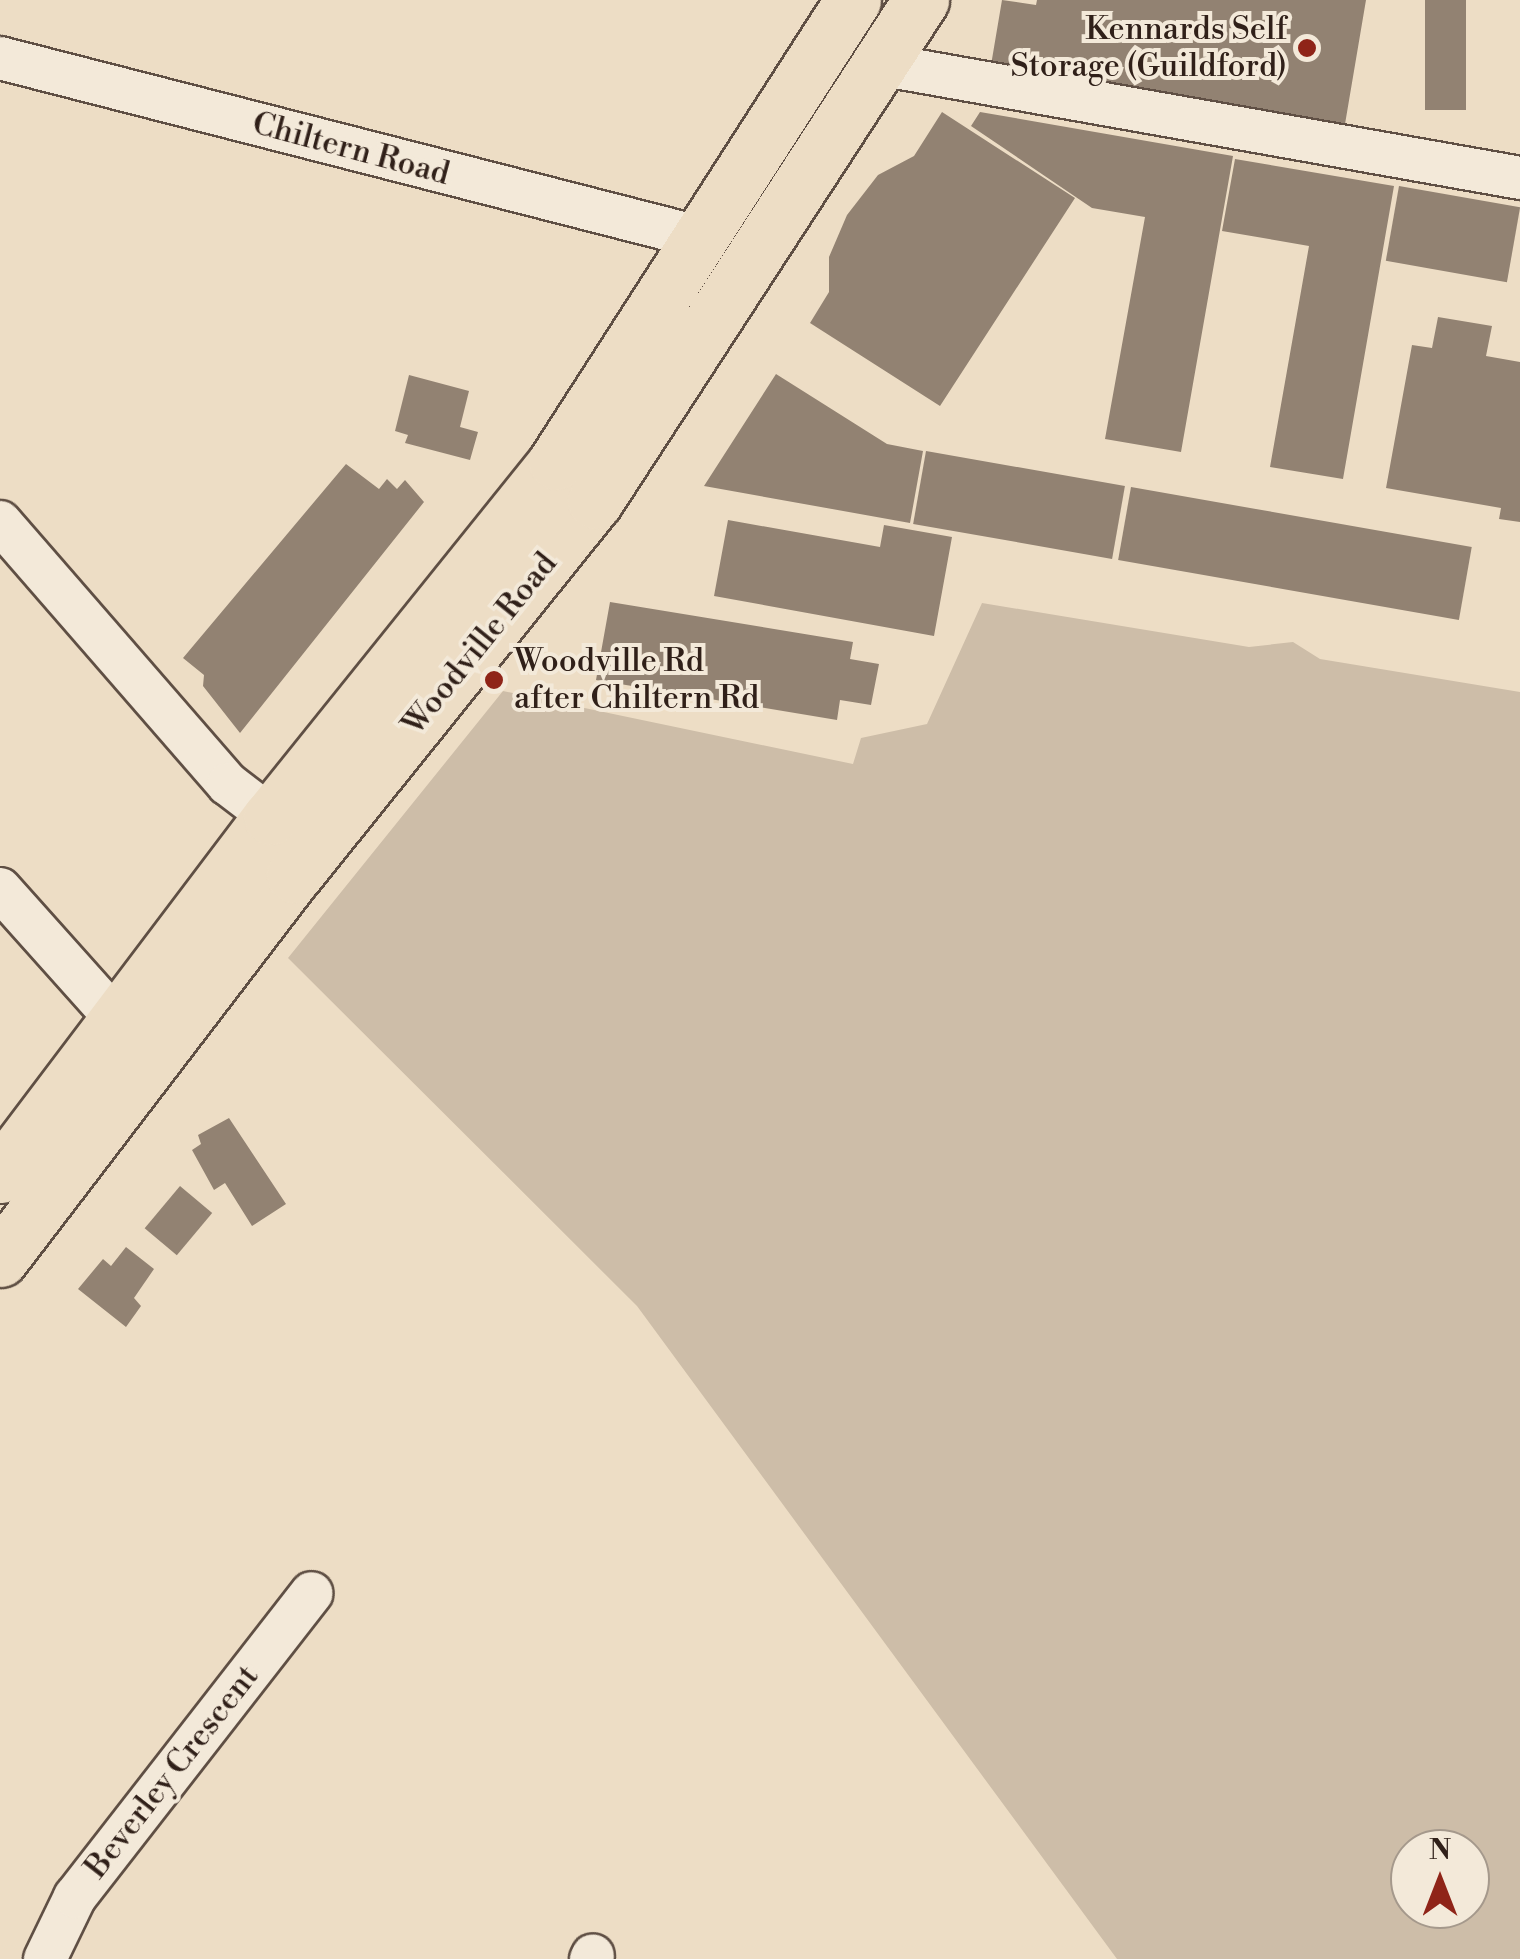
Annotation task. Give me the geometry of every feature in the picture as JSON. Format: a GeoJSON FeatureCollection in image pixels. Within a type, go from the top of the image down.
{"type":"FeatureCollection","features":[{"type":"Feature","properties":{"kind":"main road","name":"Woodville Road"},"geometry":{"type":"LineString","coordinates":[[0,1175],[259,832],[556,462],[852,0]]}},
{"type":"Feature","properties":{"kind":"main road","name":"Woodville Road"},"geometry":{"type":"LineString","coordinates":[[0,1259],[294,875],[595,501],[921,0]]}},
{"type":"Feature","properties":{"kind":"street","name":"Chiltern Road"},"geometry":{"type":"LineString","coordinates":[[0,58],[702,238]]}},
{"type":"Feature","properties":{"kind":"street"},"geometry":{"type":"LineString","coordinates":[[879,64],[1520,178]]}},
{"type":"Feature","properties":{"kind":"street"},"geometry":{"type":"LineString","coordinates":[[0,522],[228,784],[259,832]]}},
{"type":"Feature","properties":{"kind":"street"},"geometry":{"type":"LineString","coordinates":[[0,889],[117,1020]]}},
{"type":"Feature","properties":{"kind":"street","name":"Beverley Crescent"},"geometry":{"type":"LineString","coordinates":[[45,1959],[75,1897],[312,1593]]}},
{"type":"Feature","properties":{"kind":"shaded area"},"geometry":{"type":"Polygon","coordinates":[[[982,603],[1249,647],[1293,642],[1320,659],[1520,692],[1520,1959],[1117,1959],[637,1306],[288,958],[503,691],[853,764],[861,738],[927,724],[982,603]]]}},
{"type":"Feature","properties":{"kind":"building"},"geometry":{"type":"Polygon","coordinates":[[[1002,0],[1036,5],[1037,0],[1366,0],[1344,130],[990,71],[1002,0]]]}},
{"type":"Feature","properties":{"kind":"building"},"geometry":{"type":"Polygon","coordinates":[[[1425,0],[1466,0],[1466,110],[1425,110],[1425,0]]]}},
{"type":"Feature","properties":{"kind":"building"},"geometry":{"type":"Polygon","coordinates":[[[942,112],[1075,198],[940,406],[810,323],[829,292],[829,257],[847,215],[878,175],[914,156],[942,112]]]}},
{"type":"Feature","properties":{"kind":"building"},"geometry":{"type":"Polygon","coordinates":[[[980,112],[1233,156],[1181,452],[1105,439],[1145,217],[1092,208],[971,126],[980,112]]]}},
{"type":"Feature","properties":{"kind":"building"},"geometry":{"type":"Polygon","coordinates":[[[1235,159],[1394,186],[1343,479],[1270,467],[1309,246],[1222,231],[1235,159]]]}},
{"type":"Feature","properties":{"kind":"building"},"geometry":{"type":"Polygon","coordinates":[[[1399,186],[1520,207],[1507,282],[1386,261],[1399,186]]]}},
{"type":"Feature","properties":{"kind":"building"},"geometry":{"type":"Polygon","coordinates":[[[1438,317],[1492,326],[1486,356],[1520,362],[1520,522],[1499,519],[1501,508],[1386,488],[1412,345],[1432,348],[1438,317]]]}},
{"type":"Feature","properties":{"kind":"building"},"geometry":{"type":"Polygon","coordinates":[[[776,374],[887,444],[923,451],[910,523],[704,486],[776,374]]]}},
{"type":"Feature","properties":{"kind":"building"},"geometry":{"type":"Polygon","coordinates":[[[409,375],[469,391],[460,427],[478,432],[470,460],[405,443],[408,435],[395,431],[409,375]]]}},
{"type":"Feature","properties":{"kind":"building"},"geometry":{"type":"Polygon","coordinates":[[[926,451],[1125,486],[1112,559],[913,524],[926,451]]]}},
{"type":"Feature","properties":{"kind":"building"},"geometry":{"type":"Polygon","coordinates":[[[346,464],[379,489],[387,479],[397,489],[405,480],[424,502],[240,733],[203,686],[204,675],[183,658],[346,464]]]}},
{"type":"Feature","properties":{"kind":"building"},"geometry":{"type":"Polygon","coordinates":[[[1131,487],[1472,547],[1459,620],[1118,560],[1131,487]]]}},
{"type":"Feature","properties":{"kind":"building"},"geometry":{"type":"Polygon","coordinates":[[[728,520],[880,547],[884,525],[952,537],[934,636],[714,596],[728,520]]]}},
{"type":"Feature","properties":{"kind":"building"},"geometry":{"type":"Polygon","coordinates":[[[610,602],[853,642],[850,659],[879,664],[871,705],[840,700],[837,720],[596,680],[610,602]]]}},
{"type":"Feature","properties":{"kind":"building"},"geometry":{"type":"Polygon","coordinates":[[[229,1118],[286,1204],[252,1226],[225,1183],[214,1190],[192,1150],[201,1144],[198,1135],[229,1118]]]}},
{"type":"Feature","properties":{"kind":"building"},"geometry":{"type":"Polygon","coordinates":[[[180,1186],[212,1213],[177,1255],[145,1228],[180,1186]]]}},
{"type":"Feature","properties":{"kind":"building"},"geometry":{"type":"Polygon","coordinates":[[[126,1247],[154,1269],[134,1298],[141,1306],[126,1327],[78,1289],[103,1259],[111,1266],[126,1247]]]}},
{"type":"Feature","properties":{"kind":"place","name":"Kennards Self Storage (Guildford)"},"geometry":{"type":"Point","coordinates":[1307,48]}},
{"type":"Feature","properties":{"kind":"place","name":"Woodville Rd after Chiltern Rd"},"geometry":{"type":"Point","coordinates":[494,680]}}]}
